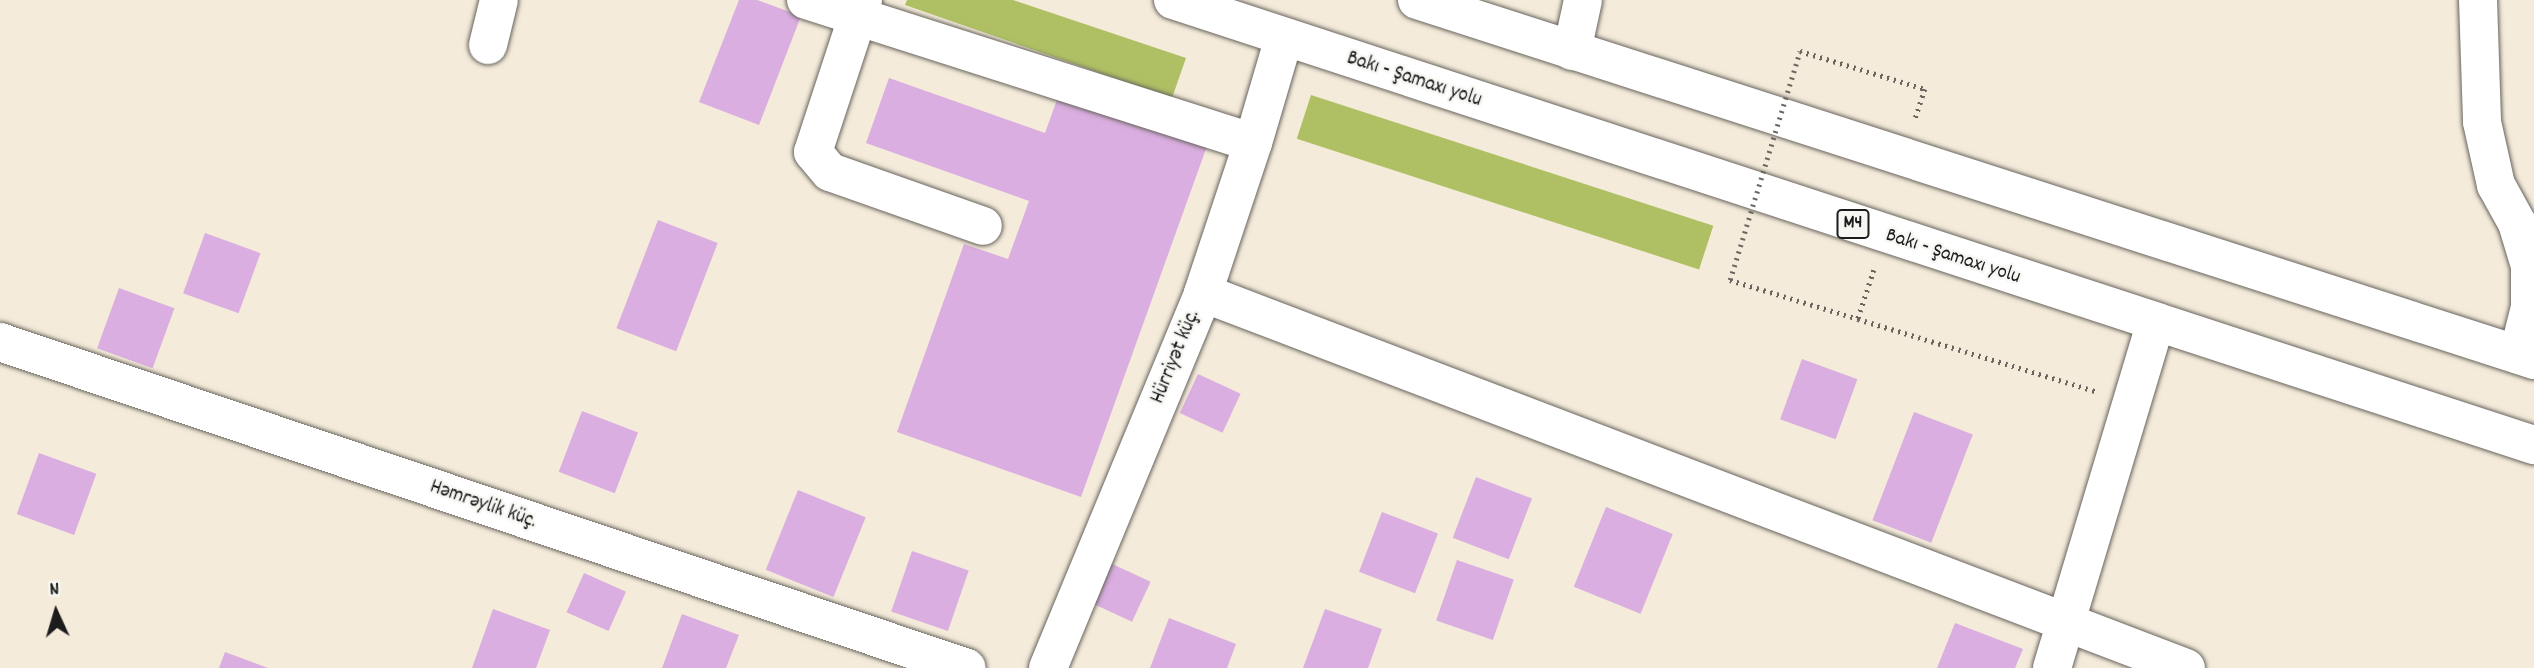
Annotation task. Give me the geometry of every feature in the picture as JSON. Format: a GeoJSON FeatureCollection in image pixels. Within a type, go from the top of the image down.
{"type":"FeatureCollection","features":[{"type":"Feature","properties":{"kind":"main road"},"geometry":{"type":"LineString","coordinates":[[488,45],[499,0]]}},
{"type":"Feature","properties":{"kind":"main road"},"geometry":{"type":"LineString","coordinates":[[806,0],[860,8],[1253,143]]}},
{"type":"Feature","properties":{"kind":"main road","name":"Bakı - Şamaxı yolu"},"geometry":{"type":"LineString","coordinates":[[1173,0],[2155,324],[2534,445]]}},
{"type":"Feature","properties":{"kind":"main road"},"geometry":{"type":"LineString","coordinates":[[1416,0],[2526,357],[2530,266],[2517,223],[2496,185],[2482,122],[2478,0]]}},
{"type":"Feature","properties":{"kind":"main road"},"geometry":{"type":"LineString","coordinates":[[1572,51],[1583,0]]}},
{"type":"Feature","properties":{"kind":"main road"},"geometry":{"type":"LineString","coordinates":[[860,8],[813,152],[830,172],[983,226]]}},
{"type":"Feature","properties":{"kind":"main road","name":"Hürriyət küç."},"geometry":{"type":"LineString","coordinates":[[1048,668],[1203,293],[1253,143],[1284,38]]}},
{"type":"Feature","properties":{"kind":"main road"},"geometry":{"type":"LineString","coordinates":[[1203,293],[2186,668]]}},
{"type":"Feature","properties":{"kind":"main road"},"geometry":{"type":"LineString","coordinates":[[2052,668],[2068,622],[2155,324]]}},
{"type":"Feature","properties":{"kind":"main road","name":"Həmrəylik küç."},"geometry":{"type":"LineString","coordinates":[[0,342],[967,668]]}},
{"type":"Feature","properties":{"kind":"path"},"geometry":{"type":"LineString","coordinates":[[1925,89],[1800,51],[1730,280],[2133,403]]}},
{"type":"Feature","properties":{"kind":"path"},"geometry":{"type":"LineString","coordinates":[[1858,319],[1885,235]]}},
{"type":"Feature","properties":{"kind":"green space"},"geometry":{"type":"Polygon","coordinates":[[[907,0],[1013,0],[1186,58],[1172,98],[905,5],[907,0]]]}},
{"type":"Feature","properties":{"kind":"green space"},"geometry":{"type":"Polygon","coordinates":[[[1311,95],[1713,226],[1699,269],[1297,139],[1311,95]]]}},
{"type":"Feature","properties":{"kind":"building"},"geometry":{"type":"Polygon","coordinates":[[[739,0],[757,0],[801,16],[759,125],[699,102],[739,0]]]}},
{"type":"Feature","properties":{"kind":"building"},"geometry":{"type":"Polygon","coordinates":[[[889,78],[1045,133],[1059,94],[1207,146],[1081,497],[897,432],[964,244],[1008,259],[1029,201],[866,143],[889,78]]]}},
{"type":"Feature","properties":{"kind":"building"},"geometry":{"type":"Polygon","coordinates":[[[658,220],[718,243],[676,351],[616,328],[658,220]]]}},
{"type":"Feature","properties":{"kind":"building"},"geometry":{"type":"Polygon","coordinates":[[[205,233],[260,253],[239,313],[183,293],[205,233]]]}},
{"type":"Feature","properties":{"kind":"building"},"geometry":{"type":"Polygon","coordinates":[[[119,288],[174,308],[153,368],[97,348],[119,288]]]}},
{"type":"Feature","properties":{"kind":"building"},"geometry":{"type":"Polygon","coordinates":[[[1802,359],[1857,379],[1836,439],[1780,419],[1802,359]]]}},
{"type":"Feature","properties":{"kind":"building"},"geometry":{"type":"Polygon","coordinates":[[[1198,374],[1241,394],[1222,433],[1180,413],[1198,374]]]}},
{"type":"Feature","properties":{"kind":"building"},"geometry":{"type":"Polygon","coordinates":[[[582,411],[638,433],[615,493],[559,472],[582,411]]]}},
{"type":"Feature","properties":{"kind":"building"},"geometry":{"type":"Polygon","coordinates":[[[1914,412],[1973,435],[1931,543],[1872,520],[1914,412]]]}},
{"type":"Feature","properties":{"kind":"building"},"geometry":{"type":"Polygon","coordinates":[[[39,453],[96,474],[74,535],[17,514],[39,453]]]}},
{"type":"Feature","properties":{"kind":"building"},"geometry":{"type":"Polygon","coordinates":[[[1476,477],[1532,499],[1509,559],[1453,538],[1476,477]]]}},
{"type":"Feature","properties":{"kind":"building"},"geometry":{"type":"Polygon","coordinates":[[[798,490],[866,517],[833,597],[766,570],[798,490]]]}},
{"type":"Feature","properties":{"kind":"building"},"geometry":{"type":"Polygon","coordinates":[[[1606,507],[1673,534],[1641,614],[1574,587],[1606,507]]]}},
{"type":"Feature","properties":{"kind":"building"},"geometry":{"type":"Polygon","coordinates":[[[1382,512],[1438,534],[1415,593],[1359,572],[1382,512]]]}},
{"type":"Feature","properties":{"kind":"building"},"geometry":{"type":"Polygon","coordinates":[[[912,551],[969,571],[948,631],[891,612],[912,551]]]}},
{"type":"Feature","properties":{"kind":"building"},"geometry":{"type":"Polygon","coordinates":[[[1457,560],[1514,580],[1493,640],[1436,621],[1457,560]]]}},
{"type":"Feature","properties":{"kind":"building"},"geometry":{"type":"Polygon","coordinates":[[[1108,562],[1151,582],[1132,622],[1089,602],[1108,562]]]}},
{"type":"Feature","properties":{"kind":"building"},"geometry":{"type":"Polygon","coordinates":[[[584,573],[626,592],[609,631],[567,612],[584,573]]]}},
{"type":"Feature","properties":{"kind":"building"},"geometry":{"type":"Polygon","coordinates":[[[493,609],[550,630],[536,668],[472,668],[493,609]]]}},
{"type":"Feature","properties":{"kind":"building"},"geometry":{"type":"Polygon","coordinates":[[[1325,609],[1382,629],[1368,668],[1303,668],[1325,609]]]}},
{"type":"Feature","properties":{"kind":"building"},"geometry":{"type":"Polygon","coordinates":[[[682,614],[739,635],[726,668],[662,668],[682,614]]]}},
{"type":"Feature","properties":{"kind":"building"},"geometry":{"type":"Polygon","coordinates":[[[1169,618],[1236,644],[1227,668],[1150,668],[1169,618]]]}},
{"type":"Feature","properties":{"kind":"building"},"geometry":{"type":"Polygon","coordinates":[[[1955,623],[2023,649],[2015,668],[1937,668],[1955,623]]]}},
{"type":"Feature","properties":{"kind":"building"},"geometry":{"type":"Polygon","coordinates":[[[225,652],[268,668],[219,668],[225,652]]]}}]}
